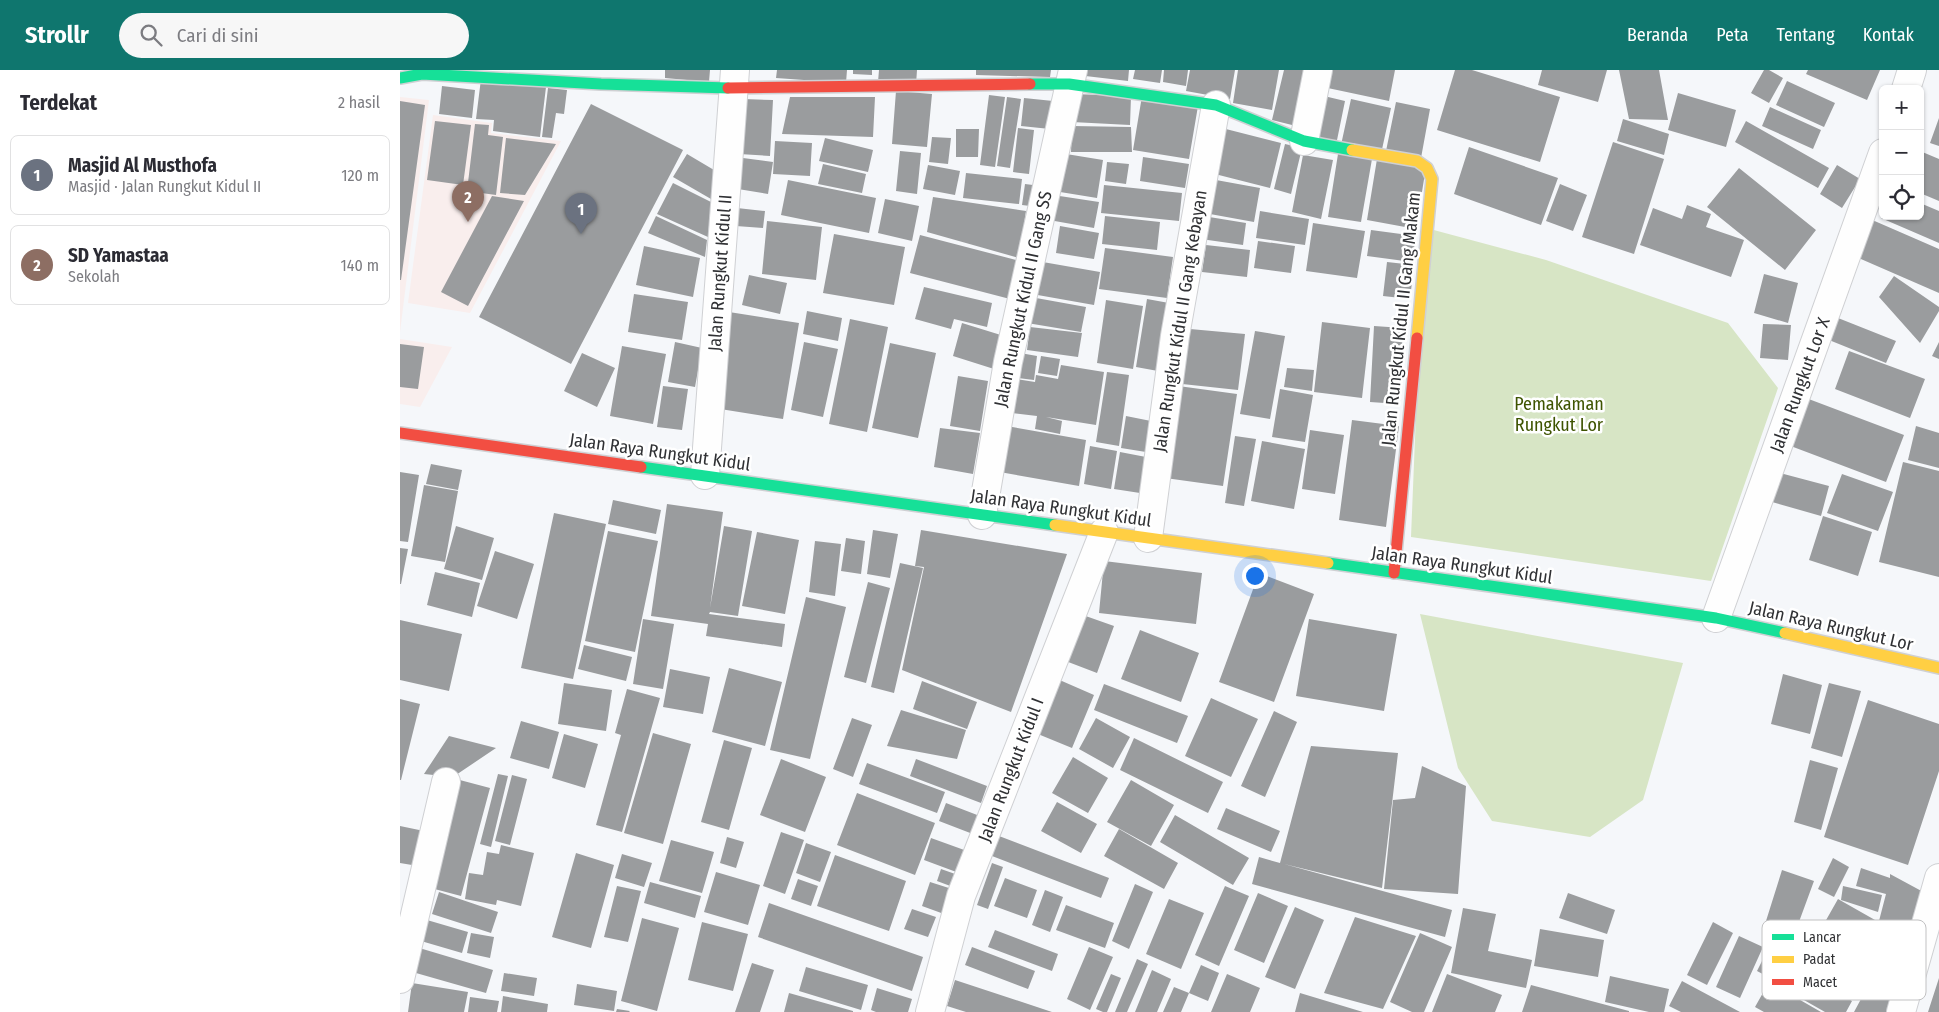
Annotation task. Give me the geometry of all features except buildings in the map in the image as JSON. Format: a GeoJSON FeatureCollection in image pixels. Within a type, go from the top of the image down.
{"type":"FeatureCollection","features":[{"type":"Feature","properties":{"kind":"main road"},"geometry":{"type":"LineString","coordinates":[[400,78],[422,74],[601,84],[735,79],[1071,77]]}},
{"type":"Feature","properties":{"kind":"main road","name":"Jalan Rungkut Kidul II Gang Makam"},"geometry":{"type":"LineString","coordinates":[[1071,77],[1216,105],[1304,141],[1416,161],[1427,168],[1432,179],[1394,573]]}},
{"type":"Feature","properties":{"kind":"main road","name":"Jalan Raya Rungkut Kidul"},"geometry":{"type":"LineString","coordinates":[[400,433],[1716,618]]}},
{"type":"Feature","properties":{"kind":"main road","name":"Jalan Raya Rungkut Lor"},"geometry":{"type":"LineString","coordinates":[[1716,618],[1939,668]]}},
{"type":"Feature","properties":{"kind":"street"},"geometry":{"type":"LineString","coordinates":[[1304,141],[1318,70]]}},
{"type":"Feature","properties":{"kind":"street"},"geometry":{"type":"LineString","coordinates":[[1907,85],[1912,70]]}},
{"type":"Feature","properties":{"kind":"street","name":"Jalan Rungkut Kidul II Gang SS"},"geometry":{"type":"LineString","coordinates":[[982,515],[1008,362],[1071,77]]}},
{"type":"Feature","properties":{"kind":"street","name":"Jalan Rungkut Kidul II"},"geometry":{"type":"LineString","coordinates":[[705,476],[735,79]]}},
{"type":"Feature","properties":{"kind":"street","name":"Jalan Rungkut Kidul II Gang Kebayan"},"geometry":{"type":"LineString","coordinates":[[1148,538],[1175,336],[1216,105]]}},
{"type":"Feature","properties":{"kind":"street","name":"Jalan Rungkut Lor X"},"geometry":{"type":"LineString","coordinates":[[1716,618],[1879,164]]}},
{"type":"Feature","properties":{"kind":"street","name":"Jalan Rungkut Kidul I"},"geometry":{"type":"LineString","coordinates":[[930,1012],[961,896],[1104,532]]}},
{"type":"Feature","properties":{"kind":"street"},"geometry":{"type":"LineString","coordinates":[[400,979],[446,782]]}},
{"type":"Feature","properties":{"kind":"street"},"geometry":{"type":"LineString","coordinates":[[1926,924],[1939,878]]}},
{"type":"Feature","properties":{"kind":"shaded area"},"geometry":{"type":"Polygon","coordinates":[[[400,97],[429,100],[400,332],[400,97]]]}},
{"type":"Feature","properties":{"kind":"shaded area"},"geometry":{"type":"Polygon","coordinates":[[[433,115],[492,123],[491,133],[561,141],[470,313],[408,303],[433,115]]]}},
{"type":"Feature","properties":{"kind":"shaded area"},"geometry":{"type":"Polygon","coordinates":[[[400,339],[452,347],[420,407],[400,404],[400,339]]]}},
{"type":"Feature","properties":{"kind":"green space","name":"Pemakaman Rungkut Lor"},"geometry":{"type":"Polygon","coordinates":[[[1430,229],[1546,260],[1728,323],[1778,388],[1711,581],[1411,537],[1420,316],[1430,229]]]}},
{"type":"Feature","properties":{"kind":"green space"},"geometry":{"type":"Polygon","coordinates":[[[1420,614],[1683,663],[1643,800],[1590,837],[1492,821],[1458,768],[1420,614]]]}},
{"type":"Feature","properties":{"kind":"traffic: fast"},"geometry":{"type":"LineString","coordinates":[[400,78],[422,74],[601,84],[728,88]]}},
{"type":"Feature","properties":{"kind":"traffic: fast"},"geometry":{"type":"LineString","coordinates":[[1030,84],[1069,84],[1216,105],[1304,141],[1352,150]]}},
{"type":"Feature","properties":{"kind":"traffic: fast"},"geometry":{"type":"LineString","coordinates":[[641,467],[1055,525]]}},
{"type":"Feature","properties":{"kind":"traffic: fast"},"geometry":{"type":"LineString","coordinates":[[1328,563],[1716,618],[1785,633]]}},
{"type":"Feature","properties":{"kind":"traffic: slow"},"geometry":{"type":"LineString","coordinates":[[1352,150],[1417,161],[1427,168],[1432,179],[1417,338]]}},
{"type":"Feature","properties":{"kind":"traffic: slow"},"geometry":{"type":"LineString","coordinates":[[1055,525],[1328,563]]}},
{"type":"Feature","properties":{"kind":"traffic: slow"},"geometry":{"type":"LineString","coordinates":[[1785,633],[1939,668]]}},
{"type":"Feature","properties":{"kind":"traffic: jam"},"geometry":{"type":"LineString","coordinates":[[728,88],[1030,84]]}},
{"type":"Feature","properties":{"kind":"traffic: jam"},"geometry":{"type":"LineString","coordinates":[[1394,573],[1417,338]]}},
{"type":"Feature","properties":{"kind":"traffic: jam"},"geometry":{"type":"LineString","coordinates":[[400,433],[641,467]]}},
{"type":"Feature","properties":{"kind":"place","name":"SD Yamastaa"},"geometry":{"type":"Point","coordinates":[468,222]}},
{"type":"Feature","properties":{"kind":"place","name":"Masjid Al Musthofa"},"geometry":{"type":"Point","coordinates":[581,234]}}]}
